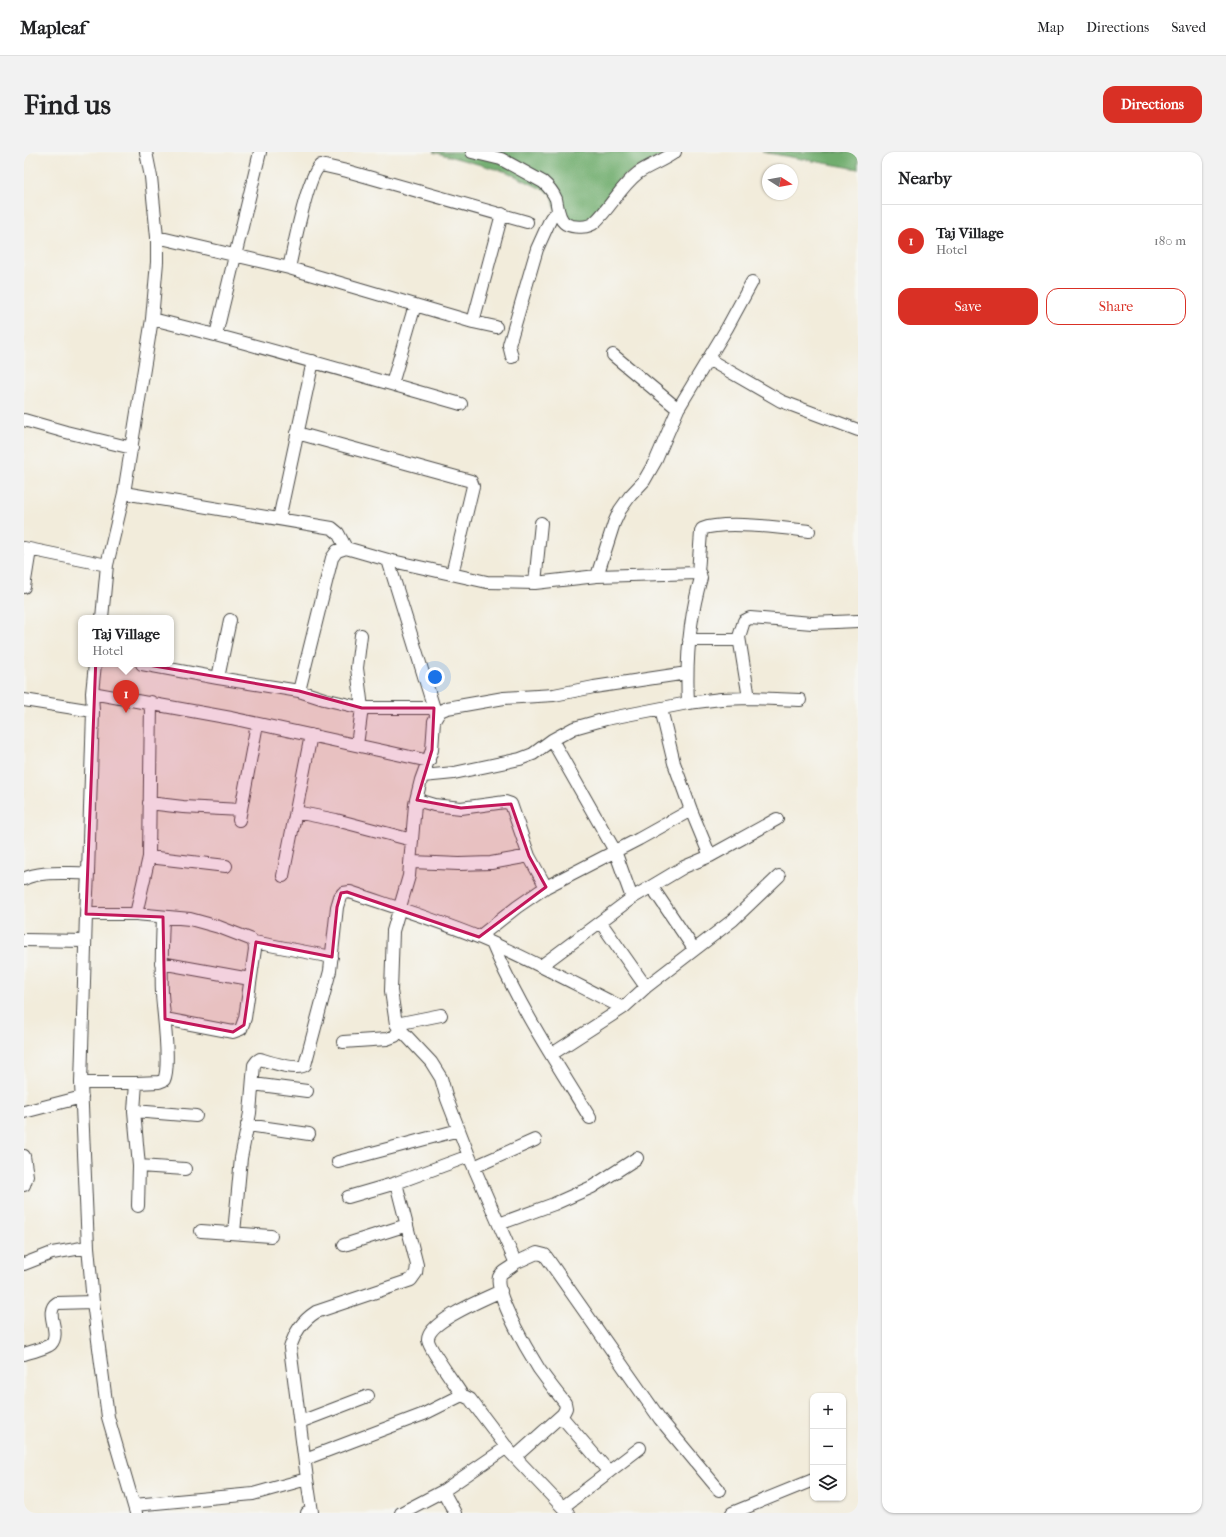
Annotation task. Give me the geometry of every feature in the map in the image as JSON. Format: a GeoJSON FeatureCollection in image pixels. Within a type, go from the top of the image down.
{"type":"FeatureCollection","features":[{"type":"Feature","properties":{"kind":"street"},"geometry":{"type":"LineString","coordinates":[[102,615],[107,565],[124,492],[152,319],[157,262],[157,237],[151,177],[146,152]]}},
{"type":"Feature","properties":{"kind":"street"},"geometry":{"type":"LineString","coordinates":[[216,335],[260,152]]}},
{"type":"Feature","properties":{"kind":"street"},"geometry":{"type":"LineString","coordinates":[[472,152],[501,159],[544,182],[550,187],[556,199],[560,218],[566,224],[580,227],[594,223],[626,184],[638,173],[667,158],[675,152]]}},
{"type":"Feature","properties":{"kind":"street"},"geometry":{"type":"LineString","coordinates":[[289,268],[308,192],[321,165],[347,170],[527,222]]}},
{"type":"Feature","properties":{"kind":"street"},"geometry":{"type":"LineString","coordinates":[[512,357],[509,345],[538,249],[551,218],[558,212]]}},
{"type":"Feature","properties":{"kind":"street"},"geometry":{"type":"LineString","coordinates":[[473,322],[502,214]]}},
{"type":"Feature","properties":{"kind":"street"},"geometry":{"type":"LineString","coordinates":[[157,237],[289,268],[473,322],[496,327]]}},
{"type":"Feature","properties":{"kind":"street"},"geometry":{"type":"LineString","coordinates":[[597,576],[614,523],[620,510],[630,496],[644,481],[656,460],[678,409],[727,328],[752,282]]}},
{"type":"Feature","properties":{"kind":"street"},"geometry":{"type":"LineString","coordinates":[[392,384],[415,305]]}},
{"type":"Feature","properties":{"kind":"street"},"geometry":{"type":"LineString","coordinates":[[152,319],[313,361],[461,404]]}},
{"type":"Feature","properties":{"kind":"street"},"geometry":{"type":"LineString","coordinates":[[612,355],[678,409]]}},
{"type":"Feature","properties":{"kind":"street"},"geometry":{"type":"LineString","coordinates":[[708,359],[780,401],[858,430]]}},
{"type":"Feature","properties":{"kind":"street"},"geometry":{"type":"LineString","coordinates":[[279,519],[313,361]]}},
{"type":"Feature","properties":{"kind":"street"},"geometry":{"type":"LineString","coordinates":[[24,420],[132,448]]}},
{"type":"Feature","properties":{"kind":"street"},"geometry":{"type":"LineString","coordinates":[[297,434],[471,481],[473,486],[452,574]]}},
{"type":"Feature","properties":{"kind":"street"},"geometry":{"type":"LineString","coordinates":[[124,492],[332,528],[338,533],[346,548]]}},
{"type":"Feature","properties":{"kind":"street"},"geometry":{"type":"LineString","coordinates":[[535,583],[540,523]]}},
{"type":"Feature","properties":{"kind":"street"},"geometry":{"type":"LineString","coordinates":[[688,703],[687,673],[689,640],[693,607],[701,578],[700,574],[698,573],[702,530],[706,528],[735,526],[760,526],[809,531]]}},
{"type":"Feature","properties":{"kind":"street"},"geometry":{"type":"LineString","coordinates":[[299,690],[332,558],[336,551],[346,548],[388,560],[487,582],[535,583],[597,576],[698,573]]}},
{"type":"Feature","properties":{"kind":"street"},"geometry":{"type":"LineString","coordinates":[[24,587],[27,549],[107,565]]}},
{"type":"Feature","properties":{"kind":"street"},"geometry":{"type":"LineString","coordinates":[[343,1042],[387,1039],[395,1036],[398,1026],[391,991],[393,931],[410,876],[415,804],[432,750],[435,711],[388,560]]}},
{"type":"Feature","properties":{"kind":"street"},"geometry":{"type":"LineString","coordinates":[[749,698],[739,637],[744,620],[750,618],[812,623],[858,621]]}},
{"type":"Feature","properties":{"kind":"street"},"geometry":{"type":"LineString","coordinates":[[218,678],[230,620]]}},
{"type":"Feature","properties":{"kind":"street"},"geometry":{"type":"LineString","coordinates":[[357,745],[362,708],[357,668],[361,635]]}},
{"type":"Feature","properties":{"kind":"street"},"geometry":{"type":"LineString","coordinates":[[689,640],[734,640],[739,637]]}},
{"type":"Feature","properties":{"kind":"street"},"geometry":{"type":"LineString","coordinates":[[95,667],[92,692],[93,711],[81,1083],[88,1247],[93,1302],[108,1417],[135,1509],[253,1494],[307,1479]]}},
{"type":"Feature","properties":{"kind":"street"},"geometry":{"type":"LineString","coordinates":[[158,667],[218,678],[299,690],[324,699],[362,708],[435,711],[504,698],[554,695],[594,687],[687,673]]}},
{"type":"Feature","properties":{"kind":"street"},"geometry":{"type":"LineString","coordinates":[[92,692],[150,702],[429,761]]}},
{"type":"Feature","properties":{"kind":"street"},"geometry":{"type":"LineString","coordinates":[[423,776],[454,773],[520,759],[533,754],[552,740],[574,728],[606,719],[688,703],[721,699],[749,698],[800,700]]}},
{"type":"Feature","properties":{"kind":"street"},"geometry":{"type":"LineString","coordinates":[[24,700],[93,711]]}},
{"type":"Feature","properties":{"kind":"street"},"geometry":{"type":"LineString","coordinates":[[136,914],[149,857],[150,702]]}},
{"type":"Feature","properties":{"kind":"street"},"geometry":{"type":"LineString","coordinates":[[661,709],[674,763],[710,856]]}},
{"type":"Feature","properties":{"kind":"street"},"geometry":{"type":"LineString","coordinates":[[149,803],[240,815],[257,724]]}},
{"type":"Feature","properties":{"kind":"street"},"geometry":{"type":"LineString","coordinates":[[283,876],[311,735]]}},
{"type":"Feature","properties":{"kind":"street"},"geometry":{"type":"LineString","coordinates":[[552,740],[615,851],[632,898]]}},
{"type":"Feature","properties":{"kind":"street"},"geometry":{"type":"LineString","coordinates":[[416,800],[434,805],[461,808],[505,802],[511,804],[529,856],[546,887]]}},
{"type":"Feature","properties":{"kind":"street"},"geometry":{"type":"LineString","coordinates":[[479,937],[517,907],[546,887],[691,810]]}},
{"type":"Feature","properties":{"kind":"street"},"geometry":{"type":"LineString","coordinates":[[296,812],[336,820],[412,840]]}},
{"type":"Feature","properties":{"kind":"street"},"geometry":{"type":"LineString","coordinates":[[541,966],[601,923],[632,898],[684,867],[710,856],[777,819]]}},
{"type":"Feature","properties":{"kind":"street"},"geometry":{"type":"LineString","coordinates":[[412,862],[459,864],[491,863],[529,856]]}},
{"type":"Feature","properties":{"kind":"street"},"geometry":{"type":"LineString","coordinates":[[149,857],[226,866]]}},
{"type":"Feature","properties":{"kind":"street"},"geometry":{"type":"LineString","coordinates":[[24,879],[29,876],[41,874],[88,873]]}},
{"type":"Feature","properties":{"kind":"street"},"geometry":{"type":"LineString","coordinates":[[552,1054],[623,1008],[646,987],[738,915],[779,876]]}},
{"type":"Feature","properties":{"kind":"street"},"geometry":{"type":"LineString","coordinates":[[652,887],[694,949]]}},
{"type":"Feature","properties":{"kind":"street"},"geometry":{"type":"LineString","coordinates":[[234,1233],[241,1158],[247,1125],[254,1065],[260,1060],[295,1067],[305,1064],[330,971],[337,907],[343,893],[350,892],[436,920],[479,937],[541,966],[623,1008]]}},
{"type":"Feature","properties":{"kind":"street"},"geometry":{"type":"LineString","coordinates":[[86,914],[136,914],[190,919],[219,927],[254,942],[332,957]]}},
{"type":"Feature","properties":{"kind":"street"},"geometry":{"type":"LineString","coordinates":[[81,1083],[159,1082],[164,1080],[166,1076],[165,1019],[161,963],[163,917]]}},
{"type":"Feature","properties":{"kind":"street"},"geometry":{"type":"LineString","coordinates":[[601,923],[646,987]]}},
{"type":"Feature","properties":{"kind":"street"},"geometry":{"type":"LineString","coordinates":[[24,940],[85,941]]}},
{"type":"Feature","properties":{"kind":"street"},"geometry":{"type":"LineString","coordinates":[[165,1019],[232,1032],[238,1031],[244,1025],[255,949],[254,942]]}},
{"type":"Feature","properties":{"kind":"street"},"geometry":{"type":"LineString","coordinates":[[492,943],[502,968],[531,1021],[590,1118]]}},
{"type":"Feature","properties":{"kind":"street"},"geometry":{"type":"LineString","coordinates":[[161,963],[250,980]]}},
{"type":"Feature","properties":{"kind":"street"},"geometry":{"type":"LineString","coordinates":[[398,1026],[440,1015]]}},
{"type":"Feature","properties":{"kind":"street"},"geometry":{"type":"LineString","coordinates":[[398,1026],[431,1062],[441,1078],[459,1130],[515,1263]]}},
{"type":"Feature","properties":{"kind":"street"},"geometry":{"type":"LineString","coordinates":[[136,1083],[134,1111],[139,1166],[138,1206]]}},
{"type":"Feature","properties":{"kind":"street"},"geometry":{"type":"LineString","coordinates":[[252,1084],[307,1090]]}},
{"type":"Feature","properties":{"kind":"street"},"geometry":{"type":"LineString","coordinates":[[24,1112],[82,1097]]}},
{"type":"Feature","properties":{"kind":"street"},"geometry":{"type":"LineString","coordinates":[[134,1111],[196,1116]]}},
{"type":"Feature","properties":{"kind":"street"},"geometry":{"type":"LineString","coordinates":[[247,1125],[309,1134]]}},
{"type":"Feature","properties":{"kind":"street"},"geometry":{"type":"LineString","coordinates":[[338,1162],[459,1130]]}},
{"type":"Feature","properties":{"kind":"street"},"geometry":{"type":"LineString","coordinates":[[348,1197],[472,1161],[535,1140]]}},
{"type":"Feature","properties":{"kind":"street"},"geometry":{"type":"LineString","coordinates":[[24,1156],[27,1176],[24,1185]]}},
{"type":"Feature","properties":{"kind":"street"},"geometry":{"type":"LineString","coordinates":[[498,1224],[554,1204],[592,1187],[637,1158]]}},
{"type":"Feature","properties":{"kind":"street"},"geometry":{"type":"LineString","coordinates":[[139,1166],[185,1169]]}},
{"type":"Feature","properties":{"kind":"street"},"geometry":{"type":"LineString","coordinates":[[311,1513],[290,1348],[294,1336],[306,1318],[316,1312],[412,1280],[416,1273],[417,1265],[396,1183]]}},
{"type":"Feature","properties":{"kind":"street"},"geometry":{"type":"LineString","coordinates":[[344,1245],[407,1225]]}},
{"type":"Feature","properties":{"kind":"street"},"geometry":{"type":"LineString","coordinates":[[201,1231],[271,1236]]}},
{"type":"Feature","properties":{"kind":"street"},"geometry":{"type":"LineString","coordinates":[[24,1264],[52,1253],[88,1247]]}},
{"type":"Feature","properties":{"kind":"street"},"geometry":{"type":"LineString","coordinates":[[515,1457],[561,1416],[566,1408],[565,1403],[539,1369],[526,1346],[511,1318],[501,1291],[499,1280],[500,1275],[513,1267],[515,1263],[537,1252],[545,1255],[660,1419],[719,1490]]}},
{"type":"Feature","properties":{"kind":"street"},"geometry":{"type":"LineString","coordinates":[[501,1291],[463,1308],[433,1329],[429,1335],[430,1345],[462,1395],[470,1399],[515,1457],[565,1510],[609,1472],[640,1448]]}},
{"type":"Feature","properties":{"kind":"street"},"geometry":{"type":"LineString","coordinates":[[24,1354],[51,1344],[54,1339],[55,1332],[52,1310],[55,1304],[93,1302]]}},
{"type":"Feature","properties":{"kind":"street"},"geometry":{"type":"LineString","coordinates":[[305,1459],[424,1414],[462,1395]]}},
{"type":"Feature","properties":{"kind":"street"},"geometry":{"type":"LineString","coordinates":[[300,1422],[368,1396]]}},
{"type":"Feature","properties":{"kind":"street"},"geometry":{"type":"LineString","coordinates":[[561,1416],[609,1472]]}},
{"type":"Feature","properties":{"kind":"street"},"geometry":{"type":"LineString","coordinates":[[401,1513],[443,1491],[507,1447]]}},
{"type":"Feature","properties":{"kind":"street"},"geometry":{"type":"LineString","coordinates":[[732,1513],[810,1481]]}},
{"type":"Feature","properties":{"kind":"street"},"geometry":{"type":"LineString","coordinates":[[443,1491],[455,1513]]}},
{"type":"Feature","properties":{"kind":"highlighted area"},"geometry":{"type":"Polygon","coordinates":[[[96,656],[299,691],[362,708],[434,708],[432,750],[417,800],[461,808],[511,804],[529,856],[546,887],[479,937],[347,892],[341,893],[337,907],[332,957],[256,942],[244,1025],[233,1032],[165,1019],[163,917],[86,914],[96,656]]]}},
{"type":"Feature","properties":{"kind":"green space"},"geometry":{"type":"Polygon","coordinates":[[[433,152],[668,152],[623,176],[586,227],[558,222],[552,194],[507,172],[433,152]]]}},
{"type":"Feature","properties":{"kind":"green space"},"geometry":{"type":"Polygon","coordinates":[[[762,152],[858,152],[858,169],[762,152]]]}},
{"type":"Feature","properties":{"kind":"place","name":"Taj Village"},"geometry":{"type":"Point","coordinates":[126,713]}}]}
